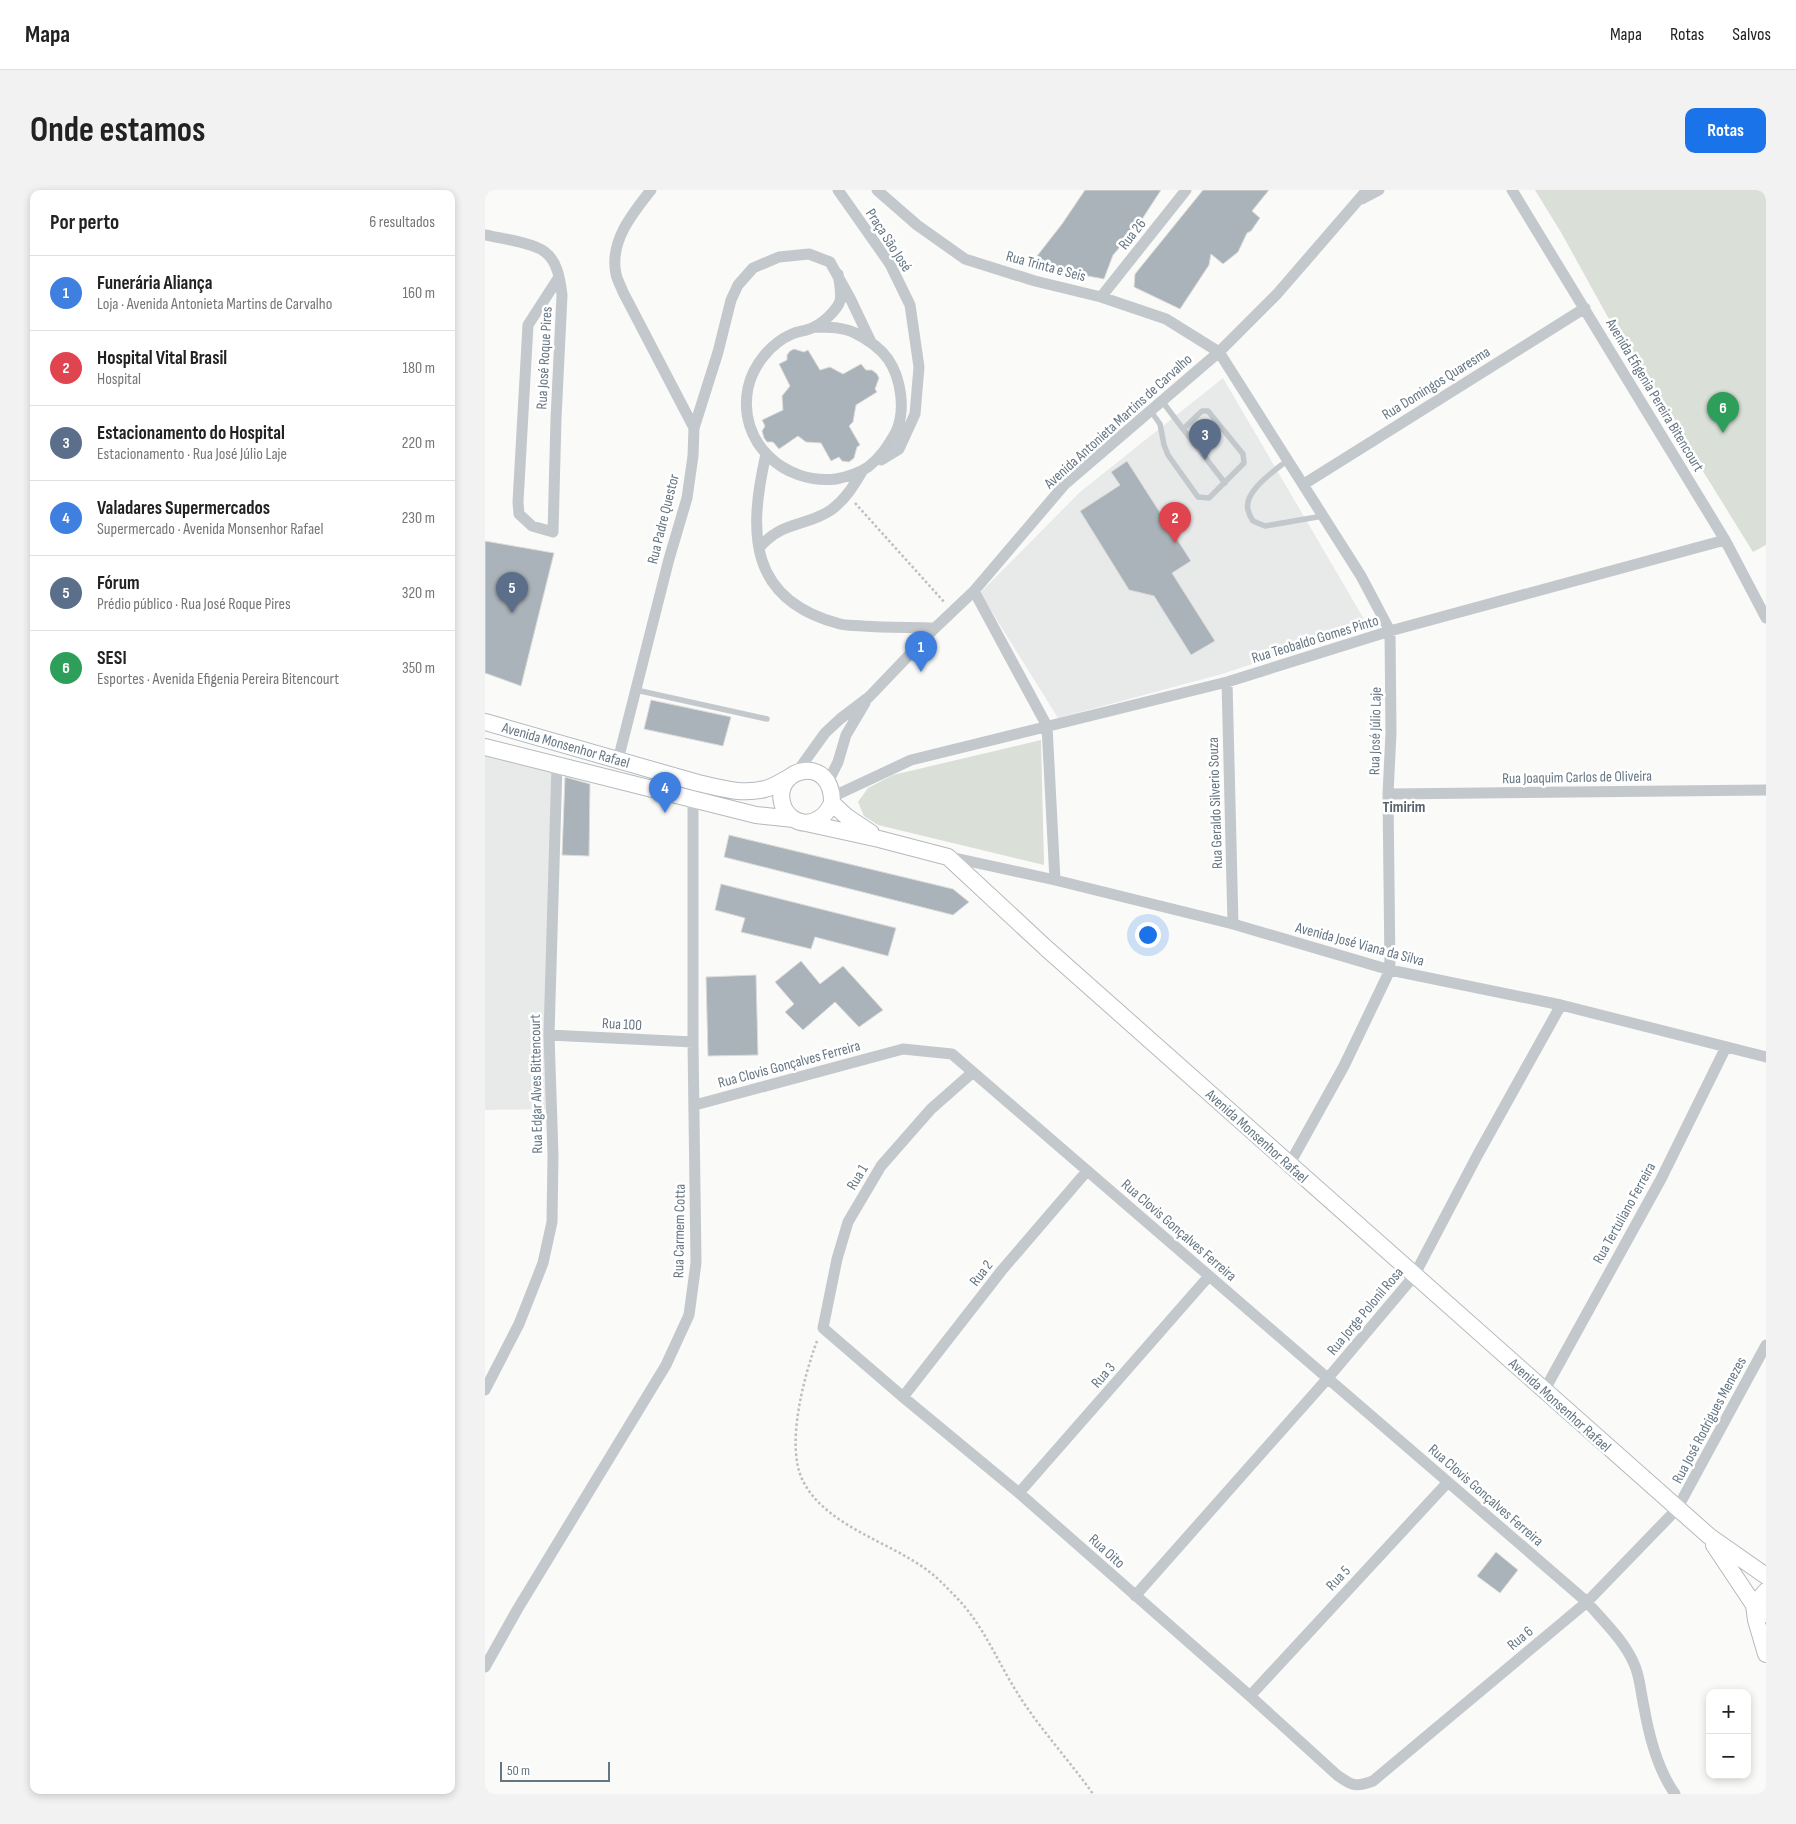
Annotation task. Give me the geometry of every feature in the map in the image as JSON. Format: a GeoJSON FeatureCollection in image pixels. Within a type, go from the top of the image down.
{"type":"FeatureCollection","features":[{"type":"Feature","properties":{"kind":"main road","name":"Avenida Monsenhor Rafael"},"geometry":{"type":"LineString","coordinates":[[485,722],[698,783],[732,790],[751,791],[767,789],[794,775]]}},
{"type":"Feature","properties":{"kind":"main road","name":"Avenida Monsenhor Rafael"},"geometry":{"type":"LineString","coordinates":[[485,747],[756,815],[800,821],[948,856],[1046,948],[1709,1536]]}},
{"type":"Feature","properties":{"kind":"main road"},"geometry":{"type":"LineString","coordinates":[[831,794],[829,811],[815,821],[800,821],[783,807],[781,799],[784,783],[794,775],[806,771],[815,772],[822,776],[831,794],[859,826],[879,839]]}},
{"type":"Feature","properties":{"kind":"main road"},"geometry":{"type":"LineString","coordinates":[[1709,1536],[1766,1576]]}},
{"type":"Feature","properties":{"kind":"main road"},"geometry":{"type":"LineString","coordinates":[[1709,1536],[1760,1609]]}},
{"type":"Feature","properties":{"kind":"main road"},"geometry":{"type":"LineString","coordinates":[[1766,1590],[1756,1620],[1766,1654]]}},
{"type":"Feature","properties":{"kind":"street","name":"Rua Padre Questor"},"geometry":{"type":"LineString","coordinates":[[618,760],[669,559],[687,498],[693,456],[694,428],[623,292],[616,273],[615,251],[628,219],[651,190]]}},
{"type":"Feature","properties":{"kind":"street","name":"Praça São José"},"geometry":{"type":"LineString","coordinates":[[759,548],[767,538],[783,528],[830,510],[848,495],[866,468],[886,450],[897,429],[902,405],[898,381],[888,359],[871,342],[854,332],[835,327],[815,327],[792,334],[772,347],[757,366],[754,373],[749,388],[747,411],[753,434],[766,454],[782,468],[801,477],[822,480],[843,478],[866,468],[899,449],[915,414],[919,367],[910,305],[890,264],[838,190]]}},
{"type":"Feature","properties":{"kind":"street","name":"Rua Trinta e Seis"},"geometry":{"type":"LineString","coordinates":[[877,190],[917,225],[965,259],[1101,297],[1166,319],[1219,352]]}},
{"type":"Feature","properties":{"kind":"street","name":"Rua 26"},"geometry":{"type":"LineString","coordinates":[[1101,297],[1186,190]]}},
{"type":"Feature","properties":{"kind":"street","name":"Avenida Antonieta Martins de Carvalho"},"geometry":{"type":"LineString","coordinates":[[794,775],[825,733],[869,697],[935,628],[974,591],[1065,484],[1149,410],[1219,352],[1277,294],[1367,190]]}},
{"type":"Feature","properties":{"kind":"street","name":"Avenida Antonieta Martins de Carvalho"},"geometry":{"type":"LineString","coordinates":[[1356,202],[1379,190]]}},
{"type":"Feature","properties":{"kind":"street","name":"Avenida Efigenia Pereira Bitencourt"},"geometry":{"type":"LineString","coordinates":[[1513,190],[1725,540],[1766,618]]}},
{"type":"Feature","properties":{"kind":"street","name":"Rua José Roque Pires"},"geometry":{"type":"LineString","coordinates":[[485,236],[517,242],[545,252],[554,262],[559,277],[562,295],[553,532],[532,526],[519,514],[518,502],[527,325],[559,277]]}},
{"type":"Feature","properties":{"kind":"street","name":"Praça São José"},"geometry":{"type":"LineString","coordinates":[[694,428],[718,352],[731,300],[738,284],[753,268],[779,257],[809,254],[831,262],[871,342]]}},
{"type":"Feature","properties":{"kind":"street","name":"Praça São José"},"geometry":{"type":"LineString","coordinates":[[815,327],[837,308],[841,299],[838,274]]}},
{"type":"Feature","properties":{"kind":"street","name":"Rua Domingos Quaresma"},"geometry":{"type":"LineString","coordinates":[[1304,484],[1585,308]]}},
{"type":"Feature","properties":{"kind":"street","name":"Rua José Júlio Laje"},"geometry":{"type":"LineString","coordinates":[[1219,352],[1289,459],[1361,576],[1390,632],[1391,733],[1388,794],[1390,970],[1344,1066],[1289,1165]]}},
{"type":"Feature","properties":{"kind":"street"},"geometry":{"type":"LineString","coordinates":[[766,454],[760,482],[755,523],[764,569],[774,586],[787,598],[814,615],[841,624],[875,627],[935,628]]}},
{"type":"Feature","properties":{"kind":"street","name":"Rua Teobaldo Gomes Pinto"},"geometry":{"type":"LineString","coordinates":[[831,794],[911,760],[1227,682],[1390,632],[1725,540]]}},
{"type":"Feature","properties":{"kind":"street"},"geometry":{"type":"LineString","coordinates":[[974,591],[1047,726],[1055,880]]}},
{"type":"Feature","properties":{"kind":"street","name":"Rua Geraldo Silverio Souza"},"geometry":{"type":"LineString","coordinates":[[1227,682],[1233,924]]}},
{"type":"Feature","properties":{"kind":"street"},"geometry":{"type":"LineString","coordinates":[[831,794],[846,735],[869,697]]}},
{"type":"Feature","properties":{"kind":"street","name":"Rua Edgar Alves Bittencourt"},"geometry":{"type":"LineString","coordinates":[[485,1390],[519,1324],[543,1263],[552,1222],[553,1155],[549,1035],[557,764]]}},
{"type":"Feature","properties":{"kind":"street","name":"Rua Joaquim Carlos de Oliveira"},"geometry":{"type":"LineString","coordinates":[[1388,794],[1766,790]]}},
{"type":"Feature","properties":{"kind":"street","name":"Rua Carmem Cotta"},"geometry":{"type":"LineString","coordinates":[[485,1667],[517,1610],[666,1365],[689,1315],[696,1263],[693,1042],[693,800]]}},
{"type":"Feature","properties":{"kind":"street","name":"Avenida José Viana da Silva"},"geometry":{"type":"LineString","coordinates":[[948,856],[1233,924],[1390,970],[1561,1005],[1766,1057]]}},
{"type":"Feature","properties":{"kind":"street","name":"Rua Jorge Polonil Rosa"},"geometry":{"type":"LineString","coordinates":[[1135,1596],[1328,1378],[1414,1276],[1477,1156],[1561,1005]]}},
{"type":"Feature","properties":{"kind":"street","name":"Rua 100"},"geometry":{"type":"LineString","coordinates":[[549,1035],[693,1042]]}},
{"type":"Feature","properties":{"kind":"street","name":"Rua Tertuliano Ferreira"},"geometry":{"type":"LineString","coordinates":[[1544,1391],[1661,1179],[1726,1048]]}},
{"type":"Feature","properties":{"kind":"street","name":"Rua Clovis Gonçalves Ferreira"},"geometry":{"type":"LineString","coordinates":[[695,1105],[903,1049],[952,1054],[1587,1602],[1624,1645],[1636,1667],[1645,1715],[1667,1783],[1675,1794]]}},
{"type":"Feature","properties":{"kind":"street","name":"Rua 1"},"geometry":{"type":"LineString","coordinates":[[823,1328],[837,1259],[848,1222],[857,1206],[881,1166],[931,1109],[973,1072]]}},
{"type":"Feature","properties":{"kind":"street","name":"Rua 2"},"geometry":{"type":"LineString","coordinates":[[903,1397],[1002,1270],[1087,1171]]}},
{"type":"Feature","properties":{"kind":"street","name":"Rua 3"},"geometry":{"type":"LineString","coordinates":[[1019,1493],[1209,1276]]}},
{"type":"Feature","properties":{"kind":"street","name":"Rua Oito"},"geometry":{"type":"LineString","coordinates":[[823,1328],[1019,1493],[1337,1775],[1350,1784],[1361,1786],[1373,1781]]}},
{"type":"Feature","properties":{"kind":"street","name":"Rua José Rodrigues Menezes"},"geometry":{"type":"LineString","coordinates":[[1677,1509],[1766,1345]]}},
{"type":"Feature","properties":{"kind":"street","name":"Rua 5"},"geometry":{"type":"LineString","coordinates":[[1250,1696],[1448,1482]]}},
{"type":"Feature","properties":{"kind":"street","name":"Rua 6"},"geometry":{"type":"LineString","coordinates":[[1373,1781],[1587,1602],[1677,1509]]}},
{"type":"Feature","properties":{"kind":"lane"},"geometry":{"type":"LineString","coordinates":[[1161,400],[1225,483]]}},
{"type":"Feature","properties":{"kind":"lane"},"geometry":{"type":"LineString","coordinates":[[1149,410],[1160,424],[1164,445],[1168,454],[1198,497],[1209,498],[1244,463],[1243,454],[1208,411],[1202,411],[1183,429]]}},
{"type":"Feature","properties":{"kind":"lane"},"geometry":{"type":"LineString","coordinates":[[1289,459],[1262,480],[1249,497],[1247,509],[1253,521],[1265,526],[1323,516]]}},
{"type":"Feature","properties":{"kind":"lane"},"geometry":{"type":"LineString","coordinates":[[635,690],[767,718]]}},
{"type":"Feature","properties":{"kind":"path"},"geometry":{"type":"LineString","coordinates":[[848,495],[953,612]]}},
{"type":"Feature","properties":{"kind":"path"},"geometry":{"type":"LineString","coordinates":[[823,1328],[813,1353],[797,1415],[796,1461],[802,1479],[812,1496],[838,1518],[928,1570],[957,1598],[989,1640],[1018,1695],[1093,1794]]}},
{"type":"Feature","properties":{"kind":"shaded area"},"geometry":{"type":"Polygon","coordinates":[[[1535,190],[1766,190],[1766,545],[1753,552],[1610,321],[1562,234],[1535,190]]]}},
{"type":"Feature","properties":{"kind":"shaded area"},"geometry":{"type":"Polygon","coordinates":[[[1223,378],[1368,626],[1222,674],[1058,718],[980,593],[1080,492],[1223,378]]]}},
{"type":"Feature","properties":{"kind":"shaded area"},"geometry":{"type":"Polygon","coordinates":[[[1041,740],[1044,865],[878,825],[864,816],[858,802],[868,788],[893,775],[1041,740]]]}},
{"type":"Feature","properties":{"kind":"shaded area"},"geometry":{"type":"Polygon","coordinates":[[[485,754],[557,764],[551,1109],[485,1110],[485,754]]]}},
{"type":"Feature","properties":{"kind":"building"},"geometry":{"type":"Polygon","coordinates":[[[1085,190],[1161,190],[1135,230],[1113,255],[1104,279],[1060,271],[1037,256],[1085,190]]]}},
{"type":"Feature","properties":{"kind":"building"},"geometry":{"type":"Polygon","coordinates":[[[1203,190],[1269,190],[1252,211],[1260,218],[1251,231],[1247,233],[1238,252],[1223,264],[1211,254],[1209,265],[1180,309],[1134,287],[1135,274],[1203,190]]]}},
{"type":"Feature","properties":{"kind":"building"},"geometry":{"type":"Polygon","coordinates":[[[794,349],[804,352],[808,350],[820,370],[830,367],[843,374],[861,364],[866,370],[872,370],[879,378],[875,389],[877,392],[856,405],[853,422],[849,426],[860,445],[857,447],[854,458],[849,462],[842,461],[839,457],[831,461],[821,443],[806,442],[798,436],[779,449],[773,442],[767,442],[764,438],[762,431],[765,426],[762,420],[783,410],[782,396],[790,386],[779,364],[787,360],[787,355],[794,349]]]}},
{"type":"Feature","properties":{"kind":"building"},"geometry":{"type":"Polygon","coordinates":[[[1127,461],[1191,561],[1172,573],[1215,641],[1191,655],[1154,596],[1129,590],[1080,511],[1120,485],[1111,472],[1127,461]]]}},
{"type":"Feature","properties":{"kind":"building"},"geometry":{"type":"Polygon","coordinates":[[[485,541],[554,553],[521,686],[485,673],[485,541]]]}},
{"type":"Feature","properties":{"kind":"building"},"geometry":{"type":"Polygon","coordinates":[[[651,700],[731,717],[723,746],[644,729],[651,700]]]}},
{"type":"Feature","properties":{"kind":"building"},"geometry":{"type":"Polygon","coordinates":[[[565,777],[590,784],[589,856],[562,855],[565,777]]]}},
{"type":"Feature","properties":{"kind":"building"},"geometry":{"type":"Polygon","coordinates":[[[729,835],[953,889],[969,902],[953,915],[724,857],[729,835]]]}},
{"type":"Feature","properties":{"kind":"building"},"geometry":{"type":"Polygon","coordinates":[[[721,884],[896,928],[888,956],[815,937],[811,949],[741,932],[745,918],[715,910],[721,884]]]}},
{"type":"Feature","properties":{"kind":"building"},"geometry":{"type":"Polygon","coordinates":[[[801,961],[820,984],[843,966],[883,1010],[859,1027],[835,1002],[803,1030],[785,1012],[794,1004],[775,982],[801,961]]]}},
{"type":"Feature","properties":{"kind":"building"},"geometry":{"type":"Polygon","coordinates":[[[756,975],[758,1055],[708,1056],[706,977],[756,975]]]}},
{"type":"Feature","properties":{"kind":"building"},"geometry":{"type":"Polygon","coordinates":[[[1496,1552],[1518,1570],[1500,1593],[1477,1576],[1496,1552]]]}},
{"type":"Feature","properties":{"kind":"place","name":"SESI"},"geometry":{"type":"Point","coordinates":[1723,433]}},
{"type":"Feature","properties":{"kind":"place","name":"Estacionamento do Hospital"},"geometry":{"type":"Point","coordinates":[1205,460]}},
{"type":"Feature","properties":{"kind":"place","name":"Hospital Vital Brasil"},"geometry":{"type":"Point","coordinates":[1175,543]}},
{"type":"Feature","properties":{"kind":"place","name":"Fórum"},"geometry":{"type":"Point","coordinates":[512,613]}},
{"type":"Feature","properties":{"kind":"place","name":"Funerária Aliança"},"geometry":{"type":"Point","coordinates":[921,672]}},
{"type":"Feature","properties":{"kind":"place","name":"Valadares Supermercados"},"geometry":{"type":"Point","coordinates":[665,813]}},
{"type":"Feature","properties":{"kind":"district","name":"Timirim"},"geometry":{"type":"Point","coordinates":[1404,806]}}]}
